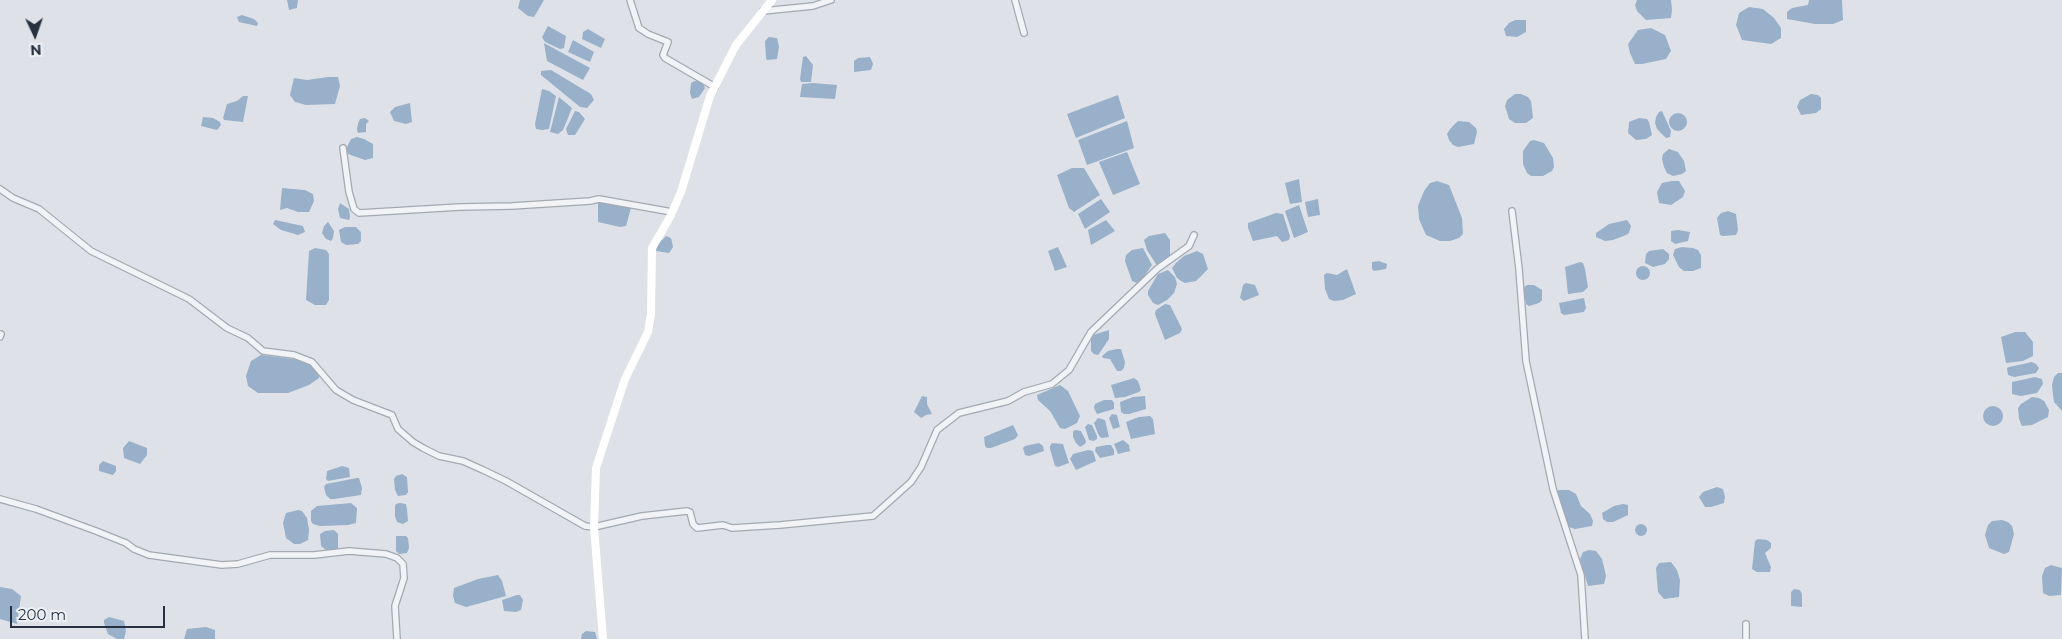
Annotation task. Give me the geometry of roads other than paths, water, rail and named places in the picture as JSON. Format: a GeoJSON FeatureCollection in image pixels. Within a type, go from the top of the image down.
{"type":"FeatureCollection","features":[{"type":"Feature","properties":{"kind":"street"},"geometry":{"type":"LineString","coordinates":[[630,0],[639,28],[668,42],[663,55],[665,58],[715,87]]}},
{"type":"Feature","properties":{"kind":"street"},"geometry":{"type":"LineString","coordinates":[[603,639],[594,527],[596,468],[625,379],[648,332],[651,314],[652,248],[672,212],[691,163],[702,122],[715,87],[736,45],[772,0]]}},
{"type":"Feature","properties":{"kind":"street"},"geometry":{"type":"LineString","coordinates":[[764,12],[813,6],[831,0]]}},
{"type":"Feature","properties":{"kind":"street"},"geometry":{"type":"LineString","coordinates":[[1014,0],[1024,33]]}},
{"type":"Feature","properties":{"kind":"street"},"geometry":{"type":"LineString","coordinates":[[343,148],[350,198],[359,214],[460,206],[512,206],[599,199],[672,212]]}},
{"type":"Feature","properties":{"kind":"street"},"geometry":{"type":"LineString","coordinates":[[0,189],[13,198],[39,209],[91,251],[189,299],[227,328],[248,338],[263,351],[272,354],[294,355],[312,362],[336,390],[353,400],[392,415],[398,428],[413,442],[439,456],[463,461],[483,470],[585,526],[594,527],[642,516],[687,511],[690,512],[692,522],[697,528],[723,525],[732,528],[780,525],[873,516],[911,482],[920,468],[937,430],[960,413],[1003,402],[1024,392],[1052,384],[1069,370],[1091,332],[1157,269],[1189,246],[1194,235]]}},
{"type":"Feature","properties":{"kind":"street"},"geometry":{"type":"LineString","coordinates":[[1512,211],[1519,268],[1526,361],[1553,489],[1581,575],[1585,639]]}},
{"type":"Feature","properties":{"kind":"street"},"geometry":{"type":"LineString","coordinates":[[0,499],[36,509],[96,531],[149,555],[166,558],[222,565],[238,564],[270,554],[314,555],[349,552],[386,554],[397,558],[403,564],[404,578],[395,606],[397,639]]}},
{"type":"Feature","properties":{"kind":"street"},"geometry":{"type":"LineString","coordinates":[[1746,624],[1746,639]]}},
{"type":"Feature","properties":{"kind":"water"},"geometry":{"type":"Polygon","coordinates":[[[287,0],[298,0],[297,8],[289,10],[287,0]]]}},
{"type":"Feature","properties":{"kind":"water"},"geometry":{"type":"Polygon","coordinates":[[[520,0],[544,0],[534,17],[528,16],[518,8],[520,0]]]}},
{"type":"Feature","properties":{"kind":"water"},"geometry":{"type":"Polygon","coordinates":[[[1637,0],[1671,0],[1671,18],[1646,20],[1637,11],[1635,5],[1637,0]]]}},
{"type":"Feature","properties":{"kind":"water"},"geometry":{"type":"Polygon","coordinates":[[[1809,0],[1842,0],[1843,20],[1833,24],[1815,24],[1787,19],[1787,12],[1792,8],[1808,5],[1809,0]]]}},
{"type":"Feature","properties":{"kind":"water"},"geometry":{"type":"Polygon","coordinates":[[[1749,7],[1763,9],[1774,18],[1781,28],[1781,38],[1771,44],[1742,40],[1736,25],[1739,13],[1749,7]]]}},
{"type":"Feature","properties":{"kind":"water"},"geometry":{"type":"Polygon","coordinates":[[[242,15],[254,19],[258,23],[257,26],[239,22],[237,17],[242,15]]]}},
{"type":"Feature","properties":{"kind":"water"},"geometry":{"type":"Polygon","coordinates":[[[1515,20],[1526,20],[1526,32],[1517,37],[1506,36],[1504,29],[1515,20]]]}},
{"type":"Feature","properties":{"kind":"water"},"geometry":{"type":"Polygon","coordinates":[[[548,26],[566,36],[564,48],[560,49],[545,42],[542,37],[548,26]]]}},
{"type":"Feature","properties":{"kind":"water"},"geometry":{"type":"Polygon","coordinates":[[[1651,28],[1665,35],[1671,51],[1666,59],[1635,64],[1628,44],[1638,30],[1651,28]]]}},
{"type":"Feature","properties":{"kind":"water"},"geometry":{"type":"Polygon","coordinates":[[[588,29],[605,39],[601,48],[582,39],[583,32],[588,29]]]}},
{"type":"Feature","properties":{"kind":"water"},"geometry":{"type":"Polygon","coordinates":[[[769,37],[777,38],[779,47],[777,59],[767,60],[766,58],[765,41],[769,37]]]}},
{"type":"Feature","properties":{"kind":"water"},"geometry":{"type":"Polygon","coordinates":[[[573,40],[594,52],[590,62],[568,52],[573,40]]]}},
{"type":"Feature","properties":{"kind":"water"},"geometry":{"type":"Polygon","coordinates":[[[544,43],[590,68],[583,80],[547,61],[544,43]]]}},
{"type":"Feature","properties":{"kind":"water"},"geometry":{"type":"Polygon","coordinates":[[[806,56],[813,65],[811,82],[801,82],[803,57],[806,56]]]}},
{"type":"Feature","properties":{"kind":"water"},"geometry":{"type":"Polygon","coordinates":[[[870,57],[873,64],[871,70],[854,72],[854,61],[858,58],[870,57]]]}},
{"type":"Feature","properties":{"kind":"water"},"geometry":{"type":"Polygon","coordinates":[[[551,70],[591,94],[594,100],[587,108],[580,107],[541,75],[541,71],[551,70]]]}},
{"type":"Feature","properties":{"kind":"water"},"geometry":{"type":"Polygon","coordinates":[[[338,77],[340,86],[335,104],[306,105],[295,102],[290,95],[294,78],[307,80],[338,77]]]}},
{"type":"Feature","properties":{"kind":"water"},"geometry":{"type":"Polygon","coordinates":[[[702,81],[705,88],[699,97],[692,99],[690,93],[691,83],[702,81]]]}},
{"type":"Feature","properties":{"kind":"water"},"geometry":{"type":"Polygon","coordinates":[[[802,84],[837,85],[835,99],[800,97],[802,84]]]}},
{"type":"Feature","properties":{"kind":"water"},"geometry":{"type":"Polygon","coordinates":[[[542,89],[556,96],[549,129],[542,130],[536,129],[535,124],[542,89]]]}},
{"type":"Feature","properties":{"kind":"water"},"geometry":{"type":"Polygon","coordinates":[[[1515,94],[1528,97],[1531,101],[1533,118],[1526,123],[1515,123],[1509,119],[1505,106],[1507,100],[1515,94]]]}},
{"type":"Feature","properties":{"kind":"water"},"geometry":{"type":"Polygon","coordinates":[[[1811,94],[1818,95],[1821,98],[1821,109],[1816,113],[1801,115],[1797,107],[1800,100],[1811,94]]]}},
{"type":"Feature","properties":{"kind":"water"},"geometry":{"type":"Polygon","coordinates":[[[1118,95],[1125,118],[1076,138],[1067,114],[1118,95]]]}},
{"type":"Feature","properties":{"kind":"water"},"geometry":{"type":"Polygon","coordinates":[[[243,96],[248,96],[243,122],[224,120],[227,104],[237,101],[243,96]]]}},
{"type":"Feature","properties":{"kind":"water"},"geometry":{"type":"Polygon","coordinates":[[[559,97],[572,108],[563,130],[558,134],[550,132],[559,97]]]}},
{"type":"Feature","properties":{"kind":"water"},"geometry":{"type":"Polygon","coordinates":[[[410,103],[412,122],[406,124],[394,121],[390,112],[395,107],[410,103]]]}},
{"type":"Feature","properties":{"kind":"water"},"geometry":{"type":"Polygon","coordinates":[[[575,111],[579,112],[585,119],[575,135],[568,135],[566,129],[575,111]]]}},
{"type":"Feature","properties":{"kind":"water"},"geometry":{"type":"Polygon","coordinates":[[[1662,111],[1671,131],[1670,137],[1666,138],[1657,129],[1655,123],[1656,117],[1662,111]]]}},
{"type":"Feature","properties":{"kind":"water"},"geometry":{"type":"Polygon","coordinates":[[[1678,113],[1684,116],[1687,122],[1684,128],[1678,131],[1672,128],[1669,122],[1672,116],[1678,113]]]}},
{"type":"Feature","properties":{"kind":"water"},"geometry":{"type":"Polygon","coordinates":[[[203,117],[213,118],[220,122],[221,125],[217,130],[201,126],[203,117]]]}},
{"type":"Feature","properties":{"kind":"water"},"geometry":{"type":"Polygon","coordinates":[[[365,118],[369,121],[366,124],[366,132],[358,133],[358,123],[360,119],[365,118]]]}},
{"type":"Feature","properties":{"kind":"water"},"geometry":{"type":"Polygon","coordinates":[[[1639,118],[1647,119],[1652,135],[1646,139],[1636,140],[1628,133],[1629,122],[1639,118]]]}},
{"type":"Feature","properties":{"kind":"water"},"geometry":{"type":"Polygon","coordinates":[[[1127,121],[1134,148],[1087,165],[1078,140],[1127,121]]]}},
{"type":"Feature","properties":{"kind":"water"},"geometry":{"type":"Polygon","coordinates":[[[1458,121],[1469,122],[1476,128],[1474,144],[1458,147],[1449,140],[1447,134],[1458,121]]]}},
{"type":"Feature","properties":{"kind":"water"},"geometry":{"type":"Polygon","coordinates":[[[357,137],[373,144],[373,158],[365,160],[348,154],[346,149],[351,139],[357,137]]]}},
{"type":"Feature","properties":{"kind":"water"},"geometry":{"type":"Polygon","coordinates":[[[1534,140],[1544,143],[1553,158],[1554,167],[1552,171],[1543,176],[1531,176],[1527,173],[1523,164],[1523,151],[1530,141],[1534,140]]]}},
{"type":"Feature","properties":{"kind":"water"},"geometry":{"type":"Polygon","coordinates":[[[1669,149],[1678,152],[1684,161],[1686,171],[1682,174],[1673,176],[1667,173],[1662,159],[1663,154],[1669,149]]]}},
{"type":"Feature","properties":{"kind":"water"},"geometry":{"type":"Polygon","coordinates":[[[1127,152],[1140,184],[1113,195],[1099,162],[1127,152]]]}},
{"type":"Feature","properties":{"kind":"water"},"geometry":{"type":"Polygon","coordinates":[[[1072,168],[1084,168],[1100,195],[1074,212],[1069,208],[1057,175],[1072,168]]]}},
{"type":"Feature","properties":{"kind":"water"},"geometry":{"type":"Polygon","coordinates":[[[1299,179],[1302,202],[1290,204],[1285,183],[1299,179]]]}},
{"type":"Feature","properties":{"kind":"water"},"geometry":{"type":"Polygon","coordinates":[[[1437,181],[1449,185],[1462,218],[1463,234],[1459,238],[1450,241],[1440,241],[1426,235],[1419,219],[1418,206],[1424,191],[1430,183],[1437,181]]]}},
{"type":"Feature","properties":{"kind":"water"},"geometry":{"type":"Polygon","coordinates":[[[1679,181],[1685,191],[1683,197],[1671,205],[1659,203],[1657,192],[1662,183],[1679,181]]]}},
{"type":"Feature","properties":{"kind":"water"},"geometry":{"type":"Polygon","coordinates":[[[282,188],[305,190],[313,194],[314,201],[309,212],[298,212],[287,208],[280,210],[282,188]]]}},
{"type":"Feature","properties":{"kind":"water"},"geometry":{"type":"Polygon","coordinates":[[[1101,199],[1110,212],[1085,229],[1078,214],[1101,199]]]}},
{"type":"Feature","properties":{"kind":"water"},"geometry":{"type":"Polygon","coordinates":[[[1318,199],[1320,215],[1308,217],[1305,202],[1318,199]]]}},
{"type":"Feature","properties":{"kind":"water"},"geometry":{"type":"Polygon","coordinates":[[[601,200],[631,208],[626,226],[620,227],[598,222],[598,201],[601,200]]]}},
{"type":"Feature","properties":{"kind":"water"},"geometry":{"type":"Polygon","coordinates":[[[340,203],[349,209],[349,220],[340,218],[338,209],[340,203]]]}},
{"type":"Feature","properties":{"kind":"water"},"geometry":{"type":"Polygon","coordinates":[[[1299,205],[1308,232],[1294,238],[1285,211],[1299,205]]]}},
{"type":"Feature","properties":{"kind":"water"},"geometry":{"type":"Polygon","coordinates":[[[1728,211],[1736,214],[1738,230],[1736,235],[1723,236],[1720,235],[1717,218],[1721,213],[1728,211]]]}},
{"type":"Feature","properties":{"kind":"water"},"geometry":{"type":"Polygon","coordinates":[[[1276,213],[1283,214],[1290,236],[1289,240],[1282,242],[1277,236],[1253,241],[1248,223],[1276,213]]]}},
{"type":"Feature","properties":{"kind":"water"},"geometry":{"type":"Polygon","coordinates":[[[275,220],[303,226],[305,232],[298,235],[281,230],[273,224],[275,220]]]}},
{"type":"Feature","properties":{"kind":"water"},"geometry":{"type":"Polygon","coordinates":[[[1106,220],[1115,231],[1091,245],[1088,230],[1106,220]]]}},
{"type":"Feature","properties":{"kind":"water"},"geometry":{"type":"Polygon","coordinates":[[[1627,220],[1631,226],[1629,233],[1626,235],[1605,241],[1596,237],[1596,233],[1609,224],[1627,220]]]}},
{"type":"Feature","properties":{"kind":"water"},"geometry":{"type":"Polygon","coordinates":[[[328,222],[334,231],[331,241],[326,239],[322,233],[324,226],[328,222]]]}},
{"type":"Feature","properties":{"kind":"water"},"geometry":{"type":"Polygon","coordinates":[[[345,227],[356,227],[361,232],[361,241],[358,244],[346,245],[341,242],[339,230],[345,227]]]}},
{"type":"Feature","properties":{"kind":"water"},"geometry":{"type":"Polygon","coordinates":[[[1671,231],[1690,232],[1688,241],[1675,244],[1671,241],[1671,231]]]}},
{"type":"Feature","properties":{"kind":"water"},"geometry":{"type":"Polygon","coordinates":[[[1165,233],[1170,240],[1170,255],[1169,259],[1159,266],[1147,250],[1144,240],[1149,236],[1165,233]]]}},
{"type":"Feature","properties":{"kind":"water"},"geometry":{"type":"Polygon","coordinates":[[[666,236],[671,238],[673,247],[669,253],[656,251],[657,245],[666,236]]]}},
{"type":"Feature","properties":{"kind":"water"},"geometry":{"type":"Polygon","coordinates":[[[1058,247],[1067,267],[1055,271],[1048,251],[1058,247]]]}},
{"type":"Feature","properties":{"kind":"water"},"geometry":{"type":"Polygon","coordinates":[[[1682,247],[1698,250],[1701,255],[1701,268],[1693,271],[1684,271],[1679,267],[1673,255],[1675,249],[1682,247]]]}},
{"type":"Feature","properties":{"kind":"water"},"geometry":{"type":"Polygon","coordinates":[[[315,248],[326,250],[329,254],[329,300],[326,305],[315,305],[306,300],[309,251],[315,248]]]}},
{"type":"Feature","properties":{"kind":"water"},"geometry":{"type":"Polygon","coordinates":[[[1143,248],[1152,265],[1141,281],[1137,283],[1132,281],[1125,261],[1126,255],[1132,250],[1143,248]]]}},
{"type":"Feature","properties":{"kind":"water"},"geometry":{"type":"Polygon","coordinates":[[[1663,249],[1669,254],[1669,259],[1665,264],[1653,267],[1645,263],[1646,254],[1649,251],[1663,249]]]}},
{"type":"Feature","properties":{"kind":"water"},"geometry":{"type":"Polygon","coordinates":[[[1197,251],[1203,254],[1208,269],[1196,281],[1185,283],[1177,278],[1172,268],[1184,256],[1197,251]]]}},
{"type":"Feature","properties":{"kind":"water"},"geometry":{"type":"Polygon","coordinates":[[[1379,261],[1387,264],[1386,269],[1374,271],[1372,269],[1372,262],[1379,261]]]}},
{"type":"Feature","properties":{"kind":"water"},"geometry":{"type":"Polygon","coordinates":[[[1580,262],[1583,263],[1585,269],[1588,287],[1583,292],[1568,294],[1565,267],[1580,262]]]}},
{"type":"Feature","properties":{"kind":"water"},"geometry":{"type":"Polygon","coordinates":[[[1643,266],[1648,268],[1650,273],[1648,278],[1643,280],[1638,278],[1636,273],[1638,268],[1643,266]]]}},
{"type":"Feature","properties":{"kind":"water"},"geometry":{"type":"Polygon","coordinates":[[[1347,269],[1356,294],[1343,300],[1334,301],[1329,299],[1325,289],[1324,275],[1327,273],[1337,275],[1347,269]]]}},
{"type":"Feature","properties":{"kind":"water"},"geometry":{"type":"Polygon","coordinates":[[[1168,270],[1175,277],[1177,284],[1174,293],[1158,305],[1153,303],[1148,295],[1148,291],[1158,274],[1168,270]]]}},
{"type":"Feature","properties":{"kind":"water"},"geometry":{"type":"Polygon","coordinates":[[[1246,283],[1255,285],[1259,295],[1244,301],[1240,298],[1243,285],[1246,283]]]}},
{"type":"Feature","properties":{"kind":"water"},"geometry":{"type":"Polygon","coordinates":[[[1527,285],[1534,285],[1542,290],[1542,300],[1539,303],[1529,306],[1526,304],[1523,288],[1527,285]]]}},
{"type":"Feature","properties":{"kind":"water"},"geometry":{"type":"Polygon","coordinates":[[[1584,298],[1586,308],[1584,312],[1564,315],[1561,313],[1559,303],[1584,298]]]}},
{"type":"Feature","properties":{"kind":"water"},"geometry":{"type":"Polygon","coordinates":[[[1165,304],[1170,305],[1182,329],[1180,333],[1165,340],[1155,314],[1156,310],[1165,304]]]}},
{"type":"Feature","properties":{"kind":"water"},"geometry":{"type":"Polygon","coordinates":[[[1109,330],[1109,339],[1098,355],[1094,354],[1091,351],[1093,335],[1109,330]]]}},
{"type":"Feature","properties":{"kind":"water"},"geometry":{"type":"Polygon","coordinates":[[[2015,332],[2025,332],[2033,342],[2033,356],[2023,361],[2006,363],[2001,337],[2015,332]]]}},
{"type":"Feature","properties":{"kind":"water"},"geometry":{"type":"Polygon","coordinates":[[[1121,349],[1125,362],[1124,368],[1121,371],[1117,371],[1110,359],[1103,358],[1102,356],[1108,351],[1121,349]]]}},
{"type":"Feature","properties":{"kind":"water"},"geometry":{"type":"Polygon","coordinates":[[[261,355],[301,360],[316,369],[319,378],[309,385],[288,393],[258,393],[248,386],[246,376],[251,361],[261,355]]]}},
{"type":"Feature","properties":{"kind":"water"},"geometry":{"type":"Polygon","coordinates":[[[2032,362],[2039,368],[2036,373],[2014,377],[2008,375],[2007,368],[2032,362]]]}},
{"type":"Feature","properties":{"kind":"water"},"geometry":{"type":"Polygon","coordinates":[[[2058,373],[2062,373],[2062,411],[2054,402],[2053,395],[2052,385],[2054,377],[2058,373]]]}},
{"type":"Feature","properties":{"kind":"water"},"geometry":{"type":"Polygon","coordinates":[[[2035,377],[2042,379],[2043,384],[2037,393],[2021,396],[2012,394],[2012,382],[2035,377]]]}},
{"type":"Feature","properties":{"kind":"water"},"geometry":{"type":"Polygon","coordinates":[[[1134,378],[1138,381],[1141,390],[1125,397],[1115,398],[1111,385],[1134,378]]]}},
{"type":"Feature","properties":{"kind":"water"},"geometry":{"type":"Polygon","coordinates":[[[1060,385],[1068,391],[1080,416],[1077,423],[1065,429],[1060,428],[1050,411],[1038,400],[1037,395],[1060,385]]]}},
{"type":"Feature","properties":{"kind":"water"},"geometry":{"type":"Polygon","coordinates":[[[922,396],[927,397],[927,404],[932,414],[921,418],[914,412],[922,396]]]}},
{"type":"Feature","properties":{"kind":"water"},"geometry":{"type":"Polygon","coordinates":[[[1145,396],[1146,409],[1129,414],[1121,412],[1120,402],[1133,397],[1145,396]]]}},
{"type":"Feature","properties":{"kind":"water"},"geometry":{"type":"Polygon","coordinates":[[[2032,397],[2044,401],[2049,410],[2048,417],[2032,425],[2022,426],[2018,408],[2032,397]]]}},
{"type":"Feature","properties":{"kind":"water"},"geometry":{"type":"Polygon","coordinates":[[[1104,400],[1112,400],[1114,409],[1097,414],[1094,408],[1095,404],[1104,400]]]}},
{"type":"Feature","properties":{"kind":"water"},"geometry":{"type":"Polygon","coordinates":[[[1989,406],[1997,406],[2003,412],[2003,420],[1997,426],[1989,426],[1983,420],[1983,412],[1989,406]]]}},
{"type":"Feature","properties":{"kind":"water"},"geometry":{"type":"Polygon","coordinates":[[[1112,414],[1117,415],[1120,427],[1113,429],[1109,418],[1112,414]]]}},
{"type":"Feature","properties":{"kind":"water"},"geometry":{"type":"Polygon","coordinates":[[[1150,416],[1153,419],[1155,434],[1131,439],[1126,422],[1139,417],[1150,416]]]}},
{"type":"Feature","properties":{"kind":"water"},"geometry":{"type":"Polygon","coordinates":[[[1098,418],[1105,420],[1109,437],[1101,438],[1098,434],[1094,423],[1098,418]]]}},
{"type":"Feature","properties":{"kind":"water"},"geometry":{"type":"Polygon","coordinates":[[[1088,424],[1092,425],[1097,436],[1097,439],[1094,441],[1089,440],[1085,427],[1088,424]]]}},
{"type":"Feature","properties":{"kind":"water"},"geometry":{"type":"Polygon","coordinates":[[[1013,425],[1018,435],[1015,439],[991,448],[985,446],[984,437],[1013,425]]]}},
{"type":"Feature","properties":{"kind":"water"},"geometry":{"type":"Polygon","coordinates":[[[1073,431],[1081,431],[1086,441],[1080,447],[1073,437],[1073,431]]]}},
{"type":"Feature","properties":{"kind":"water"},"geometry":{"type":"Polygon","coordinates":[[[1123,440],[1129,445],[1130,451],[1118,454],[1114,444],[1123,440]]]}},
{"type":"Feature","properties":{"kind":"water"},"geometry":{"type":"Polygon","coordinates":[[[129,441],[147,448],[147,455],[140,464],[124,458],[123,448],[129,441]]]}},
{"type":"Feature","properties":{"kind":"water"},"geometry":{"type":"Polygon","coordinates":[[[1039,443],[1043,446],[1044,451],[1029,456],[1025,455],[1023,448],[1025,446],[1039,443]]]}},
{"type":"Feature","properties":{"kind":"water"},"geometry":{"type":"Polygon","coordinates":[[[1052,443],[1063,444],[1069,463],[1058,467],[1055,466],[1050,449],[1052,443]]]}},
{"type":"Feature","properties":{"kind":"water"},"geometry":{"type":"Polygon","coordinates":[[[1111,445],[1114,455],[1100,458],[1095,451],[1096,447],[1111,445]]]}},
{"type":"Feature","properties":{"kind":"water"},"geometry":{"type":"Polygon","coordinates":[[[1088,450],[1093,451],[1096,461],[1076,470],[1070,459],[1073,454],[1088,450]]]}},
{"type":"Feature","properties":{"kind":"water"},"geometry":{"type":"Polygon","coordinates":[[[103,461],[116,466],[116,471],[113,475],[99,471],[99,465],[103,461]]]}},
{"type":"Feature","properties":{"kind":"water"},"geometry":{"type":"Polygon","coordinates":[[[342,466],[349,468],[350,477],[328,481],[326,479],[327,471],[342,466]]]}},
{"type":"Feature","properties":{"kind":"water"},"geometry":{"type":"Polygon","coordinates":[[[402,474],[407,477],[408,492],[406,495],[398,496],[395,490],[394,479],[402,474]]]}},
{"type":"Feature","properties":{"kind":"water"},"geometry":{"type":"Polygon","coordinates":[[[359,478],[362,488],[361,495],[330,499],[326,495],[324,487],[326,484],[359,478]]]}},
{"type":"Feature","properties":{"kind":"water"},"geometry":{"type":"Polygon","coordinates":[[[1717,487],[1723,489],[1724,503],[1705,507],[1699,497],[1703,492],[1717,487]]]}},
{"type":"Feature","properties":{"kind":"water"},"geometry":{"type":"Polygon","coordinates":[[[1559,490],[1569,490],[1576,494],[1581,506],[1590,514],[1593,521],[1592,526],[1575,529],[1566,526],[1556,492],[1559,490]]]}},
{"type":"Feature","properties":{"kind":"water"},"geometry":{"type":"Polygon","coordinates":[[[351,503],[357,508],[356,523],[320,526],[313,524],[311,521],[311,511],[317,506],[351,503]]]}},
{"type":"Feature","properties":{"kind":"water"},"geometry":{"type":"Polygon","coordinates":[[[400,503],[406,504],[407,509],[408,521],[403,524],[397,522],[395,516],[395,506],[400,503]]]}},
{"type":"Feature","properties":{"kind":"water"},"geometry":{"type":"Polygon","coordinates":[[[1628,505],[1628,515],[1613,522],[1607,522],[1603,519],[1602,513],[1614,506],[1628,505]]]}},
{"type":"Feature","properties":{"kind":"water"},"geometry":{"type":"Polygon","coordinates":[[[302,511],[307,518],[308,540],[300,544],[294,544],[286,538],[283,523],[286,513],[302,511]]]}},
{"type":"Feature","properties":{"kind":"water"},"geometry":{"type":"Polygon","coordinates":[[[2002,520],[2012,526],[2014,534],[2009,552],[2004,554],[1989,548],[1985,535],[1988,525],[1992,521],[2002,520]]]}},
{"type":"Feature","properties":{"kind":"water"},"geometry":{"type":"Polygon","coordinates":[[[1639,524],[1643,524],[1647,530],[1643,536],[1639,536],[1635,532],[1635,528],[1639,524]]]}},
{"type":"Feature","properties":{"kind":"water"},"geometry":{"type":"Polygon","coordinates":[[[334,530],[338,534],[338,549],[326,550],[321,546],[320,534],[325,531],[334,530]]]}},
{"type":"Feature","properties":{"kind":"water"},"geometry":{"type":"Polygon","coordinates":[[[396,536],[406,536],[408,538],[409,548],[407,553],[399,554],[396,551],[396,536]]]}},
{"type":"Feature","properties":{"kind":"water"},"geometry":{"type":"Polygon","coordinates":[[[1758,539],[1767,540],[1771,543],[1771,548],[1765,553],[1771,567],[1770,572],[1757,572],[1752,569],[1755,541],[1758,539]]]}},
{"type":"Feature","properties":{"kind":"water"},"geometry":{"type":"Polygon","coordinates":[[[1589,550],[1596,551],[1602,559],[1606,576],[1604,584],[1588,586],[1580,559],[1583,552],[1589,550]]]}},
{"type":"Feature","properties":{"kind":"water"},"geometry":{"type":"Polygon","coordinates":[[[1671,562],[1677,570],[1680,580],[1679,597],[1664,599],[1658,592],[1656,568],[1659,563],[1671,562]]]}},
{"type":"Feature","properties":{"kind":"water"},"geometry":{"type":"Polygon","coordinates":[[[2051,565],[2062,568],[2061,595],[2049,596],[2043,593],[2042,576],[2045,568],[2051,565]]]}},
{"type":"Feature","properties":{"kind":"water"},"geometry":{"type":"Polygon","coordinates":[[[498,575],[502,581],[506,596],[466,607],[455,603],[453,596],[454,588],[478,579],[498,575]]]}},
{"type":"Feature","properties":{"kind":"water"},"geometry":{"type":"Polygon","coordinates":[[[0,587],[12,589],[21,596],[17,624],[0,619],[0,587]]]}},
{"type":"Feature","properties":{"kind":"water"},"geometry":{"type":"Polygon","coordinates":[[[1794,589],[1800,590],[1802,594],[1802,607],[1791,606],[1791,592],[1794,589]]]}},
{"type":"Feature","properties":{"kind":"water"},"geometry":{"type":"Polygon","coordinates":[[[520,595],[523,600],[521,610],[516,612],[504,611],[502,600],[520,595]]]}},
{"type":"Feature","properties":{"kind":"water"},"geometry":{"type":"Polygon","coordinates":[[[109,617],[124,621],[126,631],[124,639],[117,639],[108,634],[104,620],[109,617]]]}},
{"type":"Feature","properties":{"kind":"water"},"geometry":{"type":"Polygon","coordinates":[[[206,627],[215,630],[215,639],[184,639],[187,629],[206,627]]]}},
{"type":"Feature","properties":{"kind":"water"},"geometry":{"type":"Polygon","coordinates":[[[586,631],[595,632],[597,639],[581,639],[582,634],[586,631]]]}}]}
